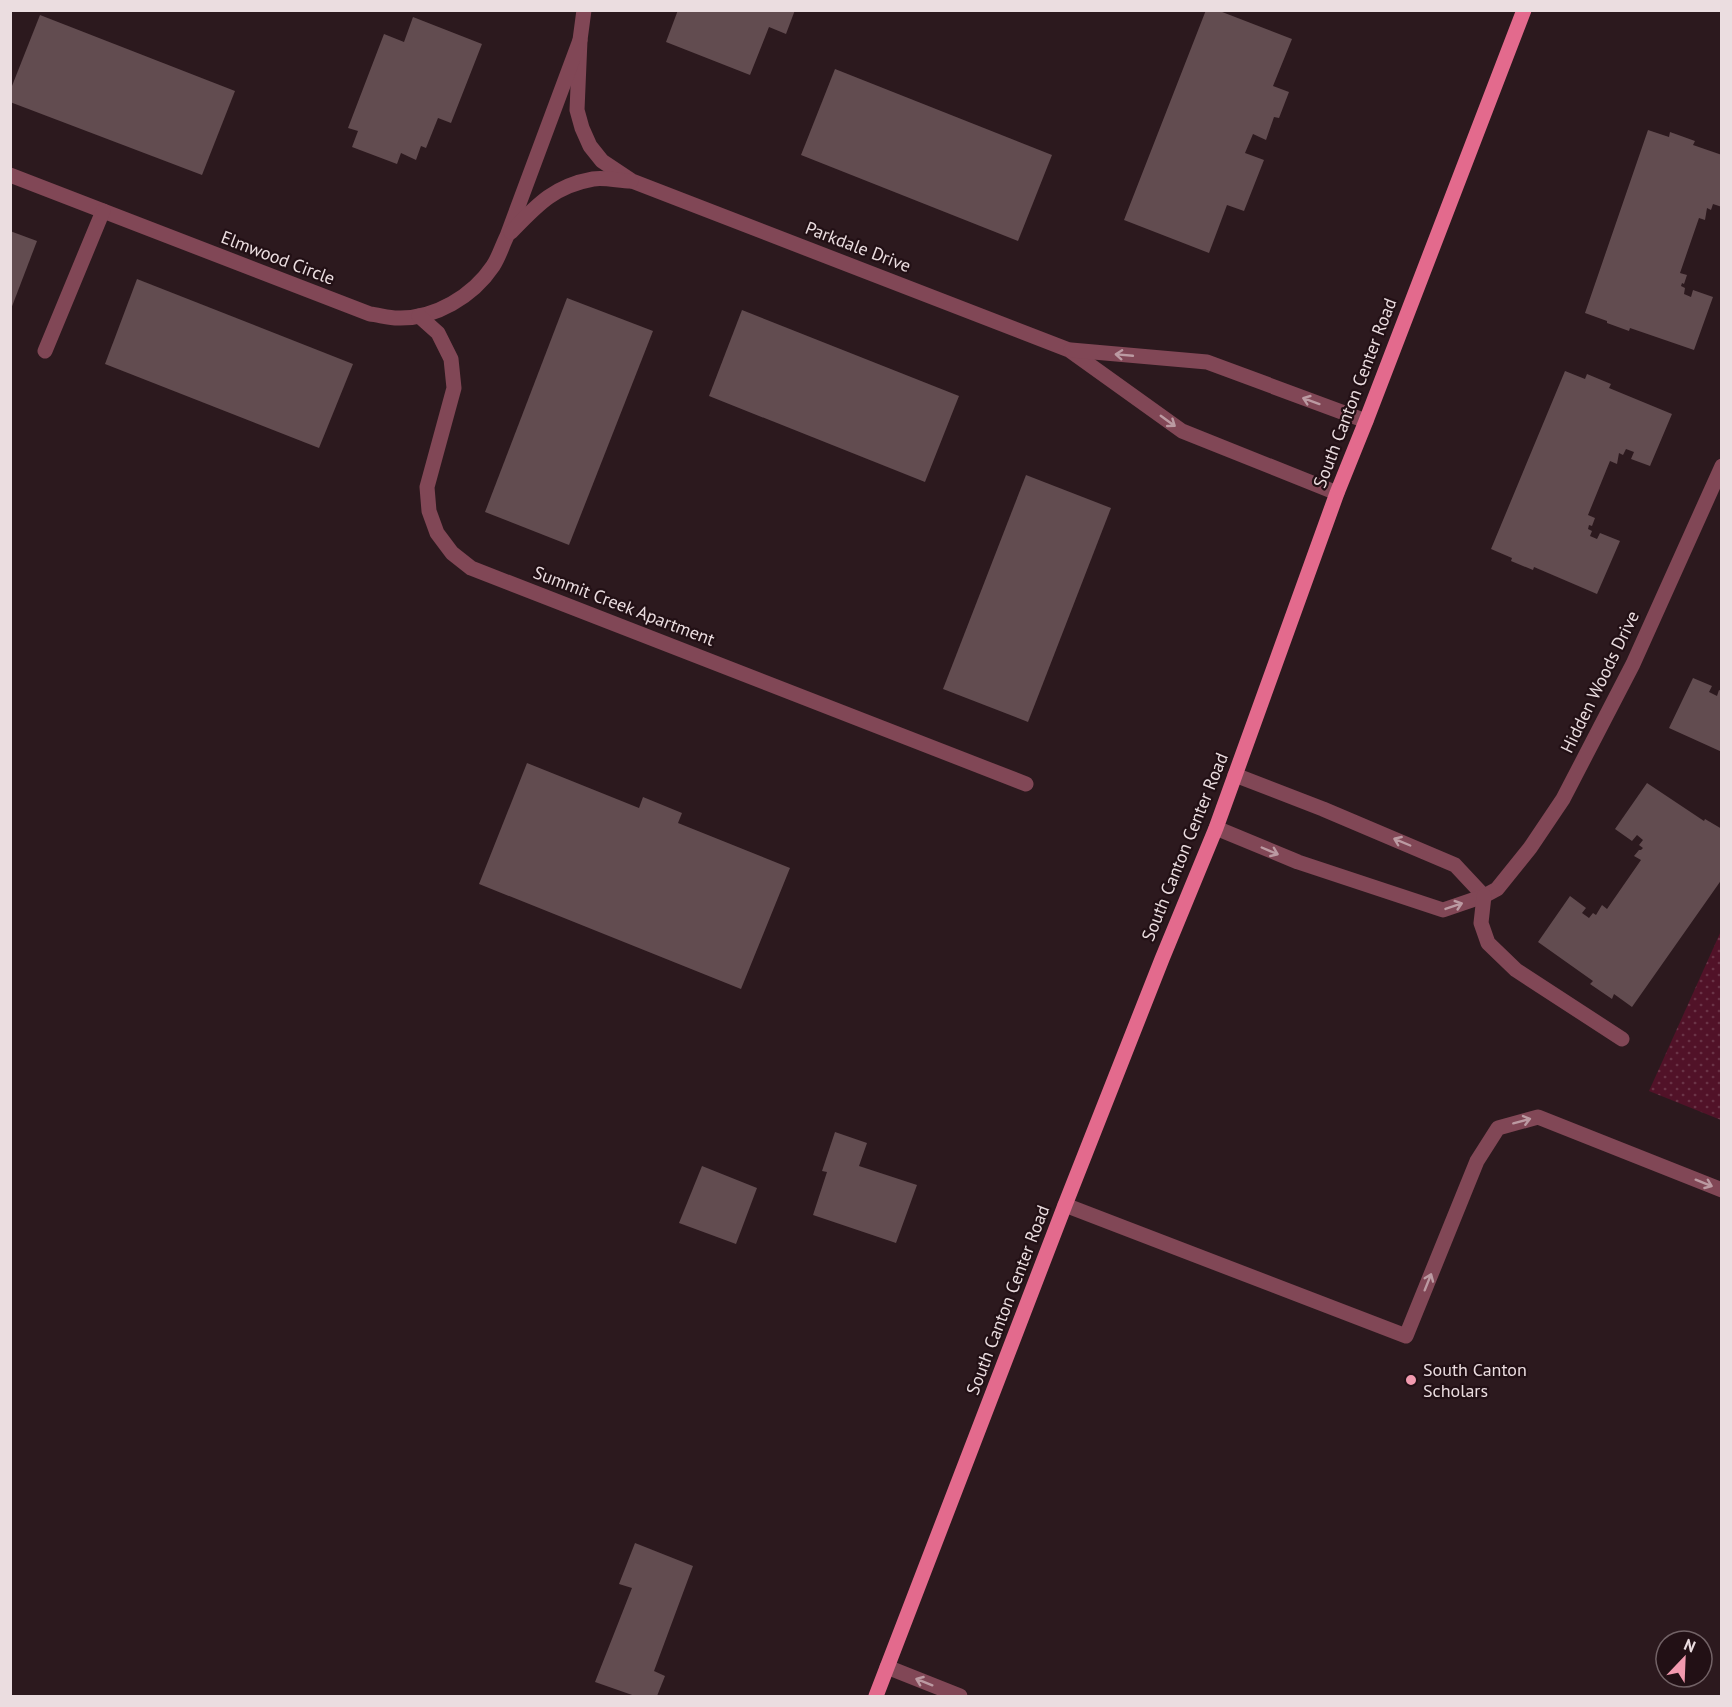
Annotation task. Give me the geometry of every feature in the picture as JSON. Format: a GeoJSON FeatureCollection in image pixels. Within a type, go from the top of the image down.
{"type":"FeatureCollection","features":[{"type":"Feature","properties":{"kind":"main road","name":"South Canton Center Road"},"geometry":{"type":"LineString","coordinates":[[876,1696],[1065,1205],[1216,828],[1336,493],[1366,421],[1524,10]]}},
{"type":"Feature","properties":{"kind":"street","name":"Elmwood Circle"},"geometry":{"type":"LineString","coordinates":[[584,10],[580,39],[577,110],[582,128],[590,146],[602,161],[632,181]]}},
{"type":"Feature","properties":{"kind":"street","name":"Elmwood Circle"},"geometry":{"type":"LineString","coordinates":[[10,175],[370,314],[398,318],[419,316],[446,307],[476,287],[493,265],[507,236],[580,39]]}},
{"type":"Feature","properties":{"kind":"street","name":"Elmwood Circle"},"geometry":{"type":"LineString","coordinates":[[507,236],[539,203],[562,188],[595,179],[632,181]]}},
{"type":"Feature","properties":{"kind":"street","name":"Parkdale Drive"},"geometry":{"type":"LineString","coordinates":[[632,181],[1069,350],[1182,431],[1336,493]]}},
{"type":"Feature","properties":{"kind":"street"},"geometry":{"type":"LineString","coordinates":[[45,351],[103,211]]}},
{"type":"Feature","properties":{"kind":"street","name":"Summit Creek Apartment"},"geometry":{"type":"LineString","coordinates":[[419,316],[438,333],[451,360],[454,388],[428,487],[429,511],[437,533],[452,553],[471,568],[1026,784]]}},
{"type":"Feature","properties":{"kind":"street","name":"Parkdale Drive"},"geometry":{"type":"LineString","coordinates":[[1069,350],[1208,362],[1366,421]]}},
{"type":"Feature","properties":{"kind":"street","name":"Hidden Woods Drive"},"geometry":{"type":"LineString","coordinates":[[1216,828],[1298,862],[1443,910],[1484,896],[1497,889],[1530,848],[1563,799],[1633,664],[1722,466]]}},
{"type":"Feature","properties":{"kind":"street"},"geometry":{"type":"LineString","coordinates":[[1235,775],[1323,809],[1455,865],[1484,896],[1480,923],[1488,943],[1516,970],[1622,1039]]}},
{"type":"Feature","properties":{"kind":"street"},"geometry":{"type":"LineString","coordinates":[[1065,1205],[1406,1336],[1477,1161],[1498,1128],[1538,1117],[1722,1190]]}},
{"type":"Feature","properties":{"kind":"street"},"geometry":{"type":"LineString","coordinates":[[887,1667],[960,1696]]}},
{"type":"Feature","properties":{"kind":"shaded area"},"geometry":{"type":"Polygon","coordinates":[[[1721,931],[1721,1120],[1649,1091],[1721,931]]]}},
{"type":"Feature","properties":{"kind":"building"},"geometry":{"type":"Polygon","coordinates":[[[678,10],[795,10],[786,34],[769,27],[750,75],[666,42],[678,10]]]}},
{"type":"Feature","properties":{"kind":"building"},"geometry":{"type":"Polygon","coordinates":[[[1206,10],[1217,10],[1292,39],[1273,86],[1289,92],[1279,118],[1274,117],[1266,140],[1253,134],[1245,153],[1264,160],[1244,211],[1227,205],[1209,253],[1124,220],[1206,10]]]}},
{"type":"Feature","properties":{"kind":"building"},"geometry":{"type":"Polygon","coordinates":[[[40,15],[235,91],[202,175],[10,102],[10,91],[40,15]]]}},
{"type":"Feature","properties":{"kind":"building"},"geometry":{"type":"Polygon","coordinates":[[[413,17],[482,44],[451,123],[438,118],[426,148],[421,146],[416,160],[401,153],[397,164],[352,147],[358,131],[348,128],[384,34],[404,42],[413,17]]]}},
{"type":"Feature","properties":{"kind":"building"},"geometry":{"type":"Polygon","coordinates":[[[835,69],[1052,155],[1018,241],[801,155],[835,69]]]}},
{"type":"Feature","properties":{"kind":"building"},"geometry":{"type":"Polygon","coordinates":[[[1648,130],[1669,137],[1670,132],[1695,141],[1693,145],[1722,155],[1722,207],[1713,204],[1711,210],[1707,208],[1705,220],[1699,218],[1680,273],[1687,275],[1681,286],[1685,288],[1684,294],[1691,297],[1693,290],[1713,297],[1694,350],[1630,328],[1629,331],[1585,313],[1648,130]]]}},
{"type":"Feature","properties":{"kind":"building"},"geometry":{"type":"Polygon","coordinates":[[[10,231],[37,241],[11,309],[10,309],[10,231]]]}},
{"type":"Feature","properties":{"kind":"building"},"geometry":{"type":"Polygon","coordinates":[[[137,279],[353,364],[319,448],[105,364],[137,279]]]}},
{"type":"Feature","properties":{"kind":"building"},"geometry":{"type":"Polygon","coordinates":[[[567,298],[653,331],[569,545],[485,512],[567,298]]]}},
{"type":"Feature","properties":{"kind":"building"},"geometry":{"type":"Polygon","coordinates":[[[742,310],[959,396],[925,482],[709,396],[742,310]]]}},
{"type":"Feature","properties":{"kind":"building"},"geometry":{"type":"Polygon","coordinates":[[[1565,371],[1585,379],[1587,374],[1611,384],[1609,388],[1672,414],[1650,466],[1631,459],[1634,452],[1626,449],[1623,455],[1619,453],[1617,464],[1610,461],[1588,515],[1595,518],[1588,529],[1592,531],[1590,536],[1597,539],[1600,533],[1620,541],[1597,594],[1534,567],[1533,570],[1511,561],[1512,558],[1491,549],[1565,371]]]}},
{"type":"Feature","properties":{"kind":"building"},"geometry":{"type":"Polygon","coordinates":[[[1026,475],[1111,508],[1028,722],[943,689],[1026,475]]]}},
{"type":"Feature","properties":{"kind":"building"},"geometry":{"type":"Polygon","coordinates":[[[1693,678],[1712,686],[1709,692],[1717,696],[1719,690],[1722,691],[1722,752],[1669,728],[1693,678]]]}},
{"type":"Feature","properties":{"kind":"building"},"geometry":{"type":"Polygon","coordinates":[[[527,763],[639,808],[643,797],[682,813],[678,823],[790,868],[741,989],[479,884],[527,763]]]}},
{"type":"Feature","properties":{"kind":"building"},"geometry":{"type":"Polygon","coordinates":[[[1647,783],[1704,821],[1705,819],[1722,829],[1722,879],[1632,1007],[1614,994],[1612,999],[1590,984],[1593,981],[1538,942],[1570,896],[1586,908],[1582,913],[1589,918],[1593,913],[1596,915],[1602,905],[1607,909],[1641,860],[1634,856],[1643,848],[1639,845],[1643,840],[1637,835],[1632,841],[1615,829],[1647,783]]]}},
{"type":"Feature","properties":{"kind":"building"},"geometry":{"type":"Polygon","coordinates":[[[835,1132],[867,1143],[859,1166],[917,1185],[896,1243],[813,1215],[827,1172],[822,1171],[835,1132]]]}},
{"type":"Feature","properties":{"kind":"building"},"geometry":{"type":"Polygon","coordinates":[[[702,1166],[757,1188],[736,1244],[679,1223],[702,1166]]]}},
{"type":"Feature","properties":{"kind":"building"},"geometry":{"type":"Polygon","coordinates":[[[635,1543],[693,1566],[654,1671],[665,1676],[657,1696],[635,1696],[595,1682],[632,1588],[619,1584],[635,1543]]]}},
{"type":"Feature","properties":{"kind":"place","name":"South Canton Scholars"},"geometry":{"type":"Point","coordinates":[1411,1380]}}]}
